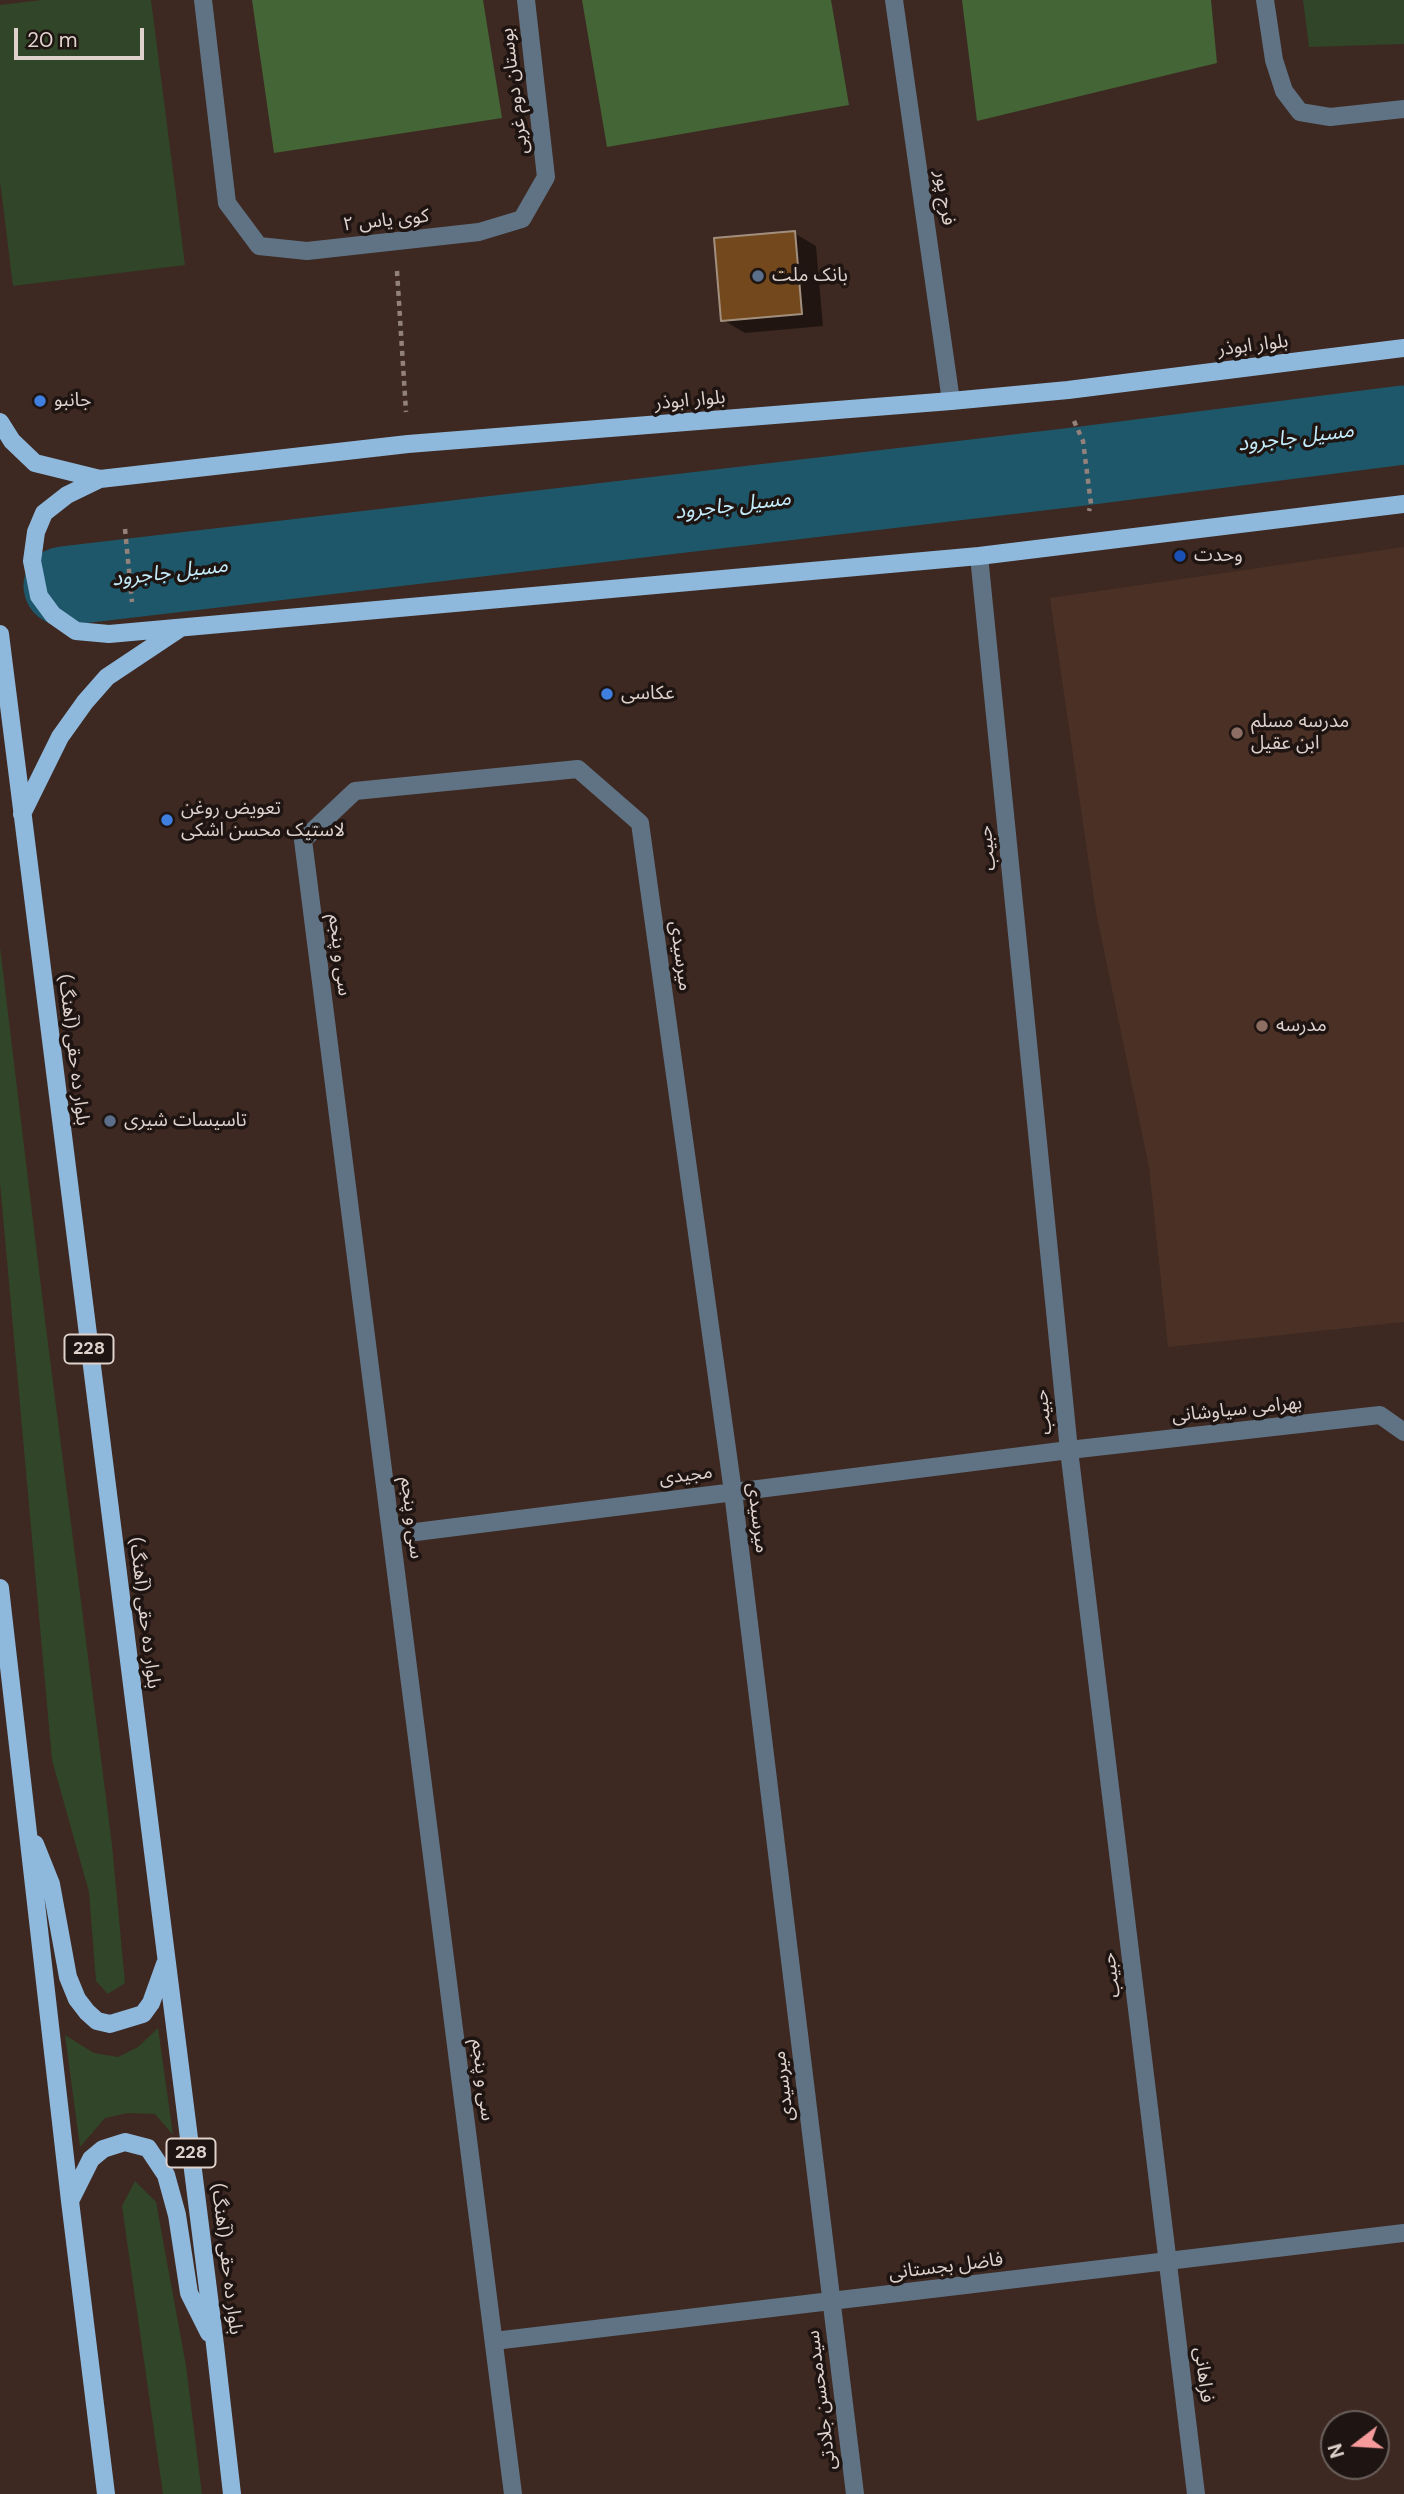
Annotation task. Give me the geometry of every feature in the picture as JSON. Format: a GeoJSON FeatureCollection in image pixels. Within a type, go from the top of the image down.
{"type":"FeatureCollection","features":[{"type":"Feature","properties":{"kind":"main road","name":"بلوار ابوذر"},"geometry":{"type":"LineString","coordinates":[[0,422],[12,441],[35,463],[100,480],[408,444],[1068,390],[1404,348]]}},
{"type":"Feature","properties":{"kind":"main road"},"geometry":{"type":"LineString","coordinates":[[100,480],[67,495],[44,513],[36,532],[32,561],[38,596],[53,615],[76,631],[109,634],[185,625],[979,556],[1404,504]]}},
{"type":"Feature","properties":{"kind":"main road"},"geometry":{"type":"LineString","coordinates":[[22,814],[60,737],[85,702],[107,677],[185,625]]}},
{"type":"Feature","properties":{"kind":"main road","name":"بلوار ده حقی (آهنگ)"},"geometry":{"type":"LineString","coordinates":[[0,634],[232,2494]]}},
{"type":"Feature","properties":{"kind":"main road"},"geometry":{"type":"LineString","coordinates":[[0,1588],[69,2201],[106,2494]]}},
{"type":"Feature","properties":{"kind":"main road"},"geometry":{"type":"LineString","coordinates":[[29,1831],[43,1860],[59,1920],[68,1977],[77,1999],[97,2021],[110,2024],[143,2014],[151,2003],[166,1960]]}},
{"type":"Feature","properties":{"kind":"main road"},"geometry":{"type":"LineString","coordinates":[[69,2201],[92,2159],[103,2149],[125,2142],[148,2148],[166,2175],[177,2215],[189,2293],[215,2345]]}},
{"type":"Feature","properties":{"kind":"street","name":"کوی یاس ۲"},"geometry":{"type":"LineString","coordinates":[[203,0],[227,203],[259,246],[307,251],[479,232],[522,219],[546,177]]}},
{"type":"Feature","properties":{"kind":"street","name":"بوستان دوم غربی"},"geometry":{"type":"LineString","coordinates":[[526,0],[546,177]]}},
{"type":"Feature","properties":{"kind":"street","name":"فرج پور"},"geometry":{"type":"LineString","coordinates":[[894,0],[951,401]]}},
{"type":"Feature","properties":{"kind":"street"},"geometry":{"type":"LineString","coordinates":[[1265,0],[1274,60],[1284,91],[1300,112],[1330,117],[1404,109]]}},
{"type":"Feature","properties":{"kind":"street","name":"حبیب"},"geometry":{"type":"LineString","coordinates":[[979,556],[1069,1450],[1167,2261]]}},
{"type":"Feature","properties":{"kind":"street","name":"میرسیدی"},"geometry":{"type":"LineString","coordinates":[[578,769],[640,822],[733,1492],[831,2301]]}},
{"type":"Feature","properties":{"kind":"street","name":"سی و پنجم"},"geometry":{"type":"LineString","coordinates":[[513,2494],[303,840],[355,791],[578,769]]}},
{"type":"Feature","properties":{"kind":"street","name":"بهرامی سیاوشانی"},"geometry":{"type":"LineString","coordinates":[[1069,1450],[1380,1415],[1404,1432]]}},
{"type":"Feature","properties":{"kind":"street","name":"مجیدی"},"geometry":{"type":"LineString","coordinates":[[392,1535],[1069,1450]]}},
{"type":"Feature","properties":{"kind":"street","name":"فاضل بجستانی"},"geometry":{"type":"LineString","coordinates":[[494,2341],[1404,2233]]}},
{"type":"Feature","properties":{"kind":"street","name":"فراهانی"},"geometry":{"type":"LineString","coordinates":[[1167,2261],[1196,2494]]}},
{"type":"Feature","properties":{"kind":"street","name":"سیدمحسن جلادتی"},"geometry":{"type":"LineString","coordinates":[[831,2301],[855,2494]]}},
{"type":"Feature","properties":{"kind":"path"},"geometry":{"type":"LineString","coordinates":[[395,242],[408,444]]}},
{"type":"Feature","properties":{"kind":"path"},"geometry":{"type":"LineString","coordinates":[[1071,415],[1083,441],[1091,504]]}},
{"type":"Feature","properties":{"kind":"path"},"geometry":{"type":"LineString","coordinates":[[125,529],[133,607]]}},
{"type":"Feature","properties":{"kind":"shaded area"},"geometry":{"type":"Polygon","coordinates":[[[1404,547],[1404,1322],[1168,1347],[1149,1167],[1096,912],[1050,598],[1404,547]]]}},
{"type":"Feature","properties":{"kind":"green space"},"geometry":{"type":"Polygon","coordinates":[[[42,0],[151,0],[185,265],[13,286],[0,181],[0,5],[42,0]]]}},
{"type":"Feature","properties":{"kind":"green space"},"geometry":{"type":"Polygon","coordinates":[[[252,0],[483,0],[502,118],[274,153],[252,0]]]}},
{"type":"Feature","properties":{"kind":"green space"},"geometry":{"type":"Polygon","coordinates":[[[582,0],[831,0],[849,105],[607,147],[582,0]]]}},
{"type":"Feature","properties":{"kind":"green space"},"geometry":{"type":"Polygon","coordinates":[[[962,0],[1211,0],[1217,63],[977,121],[962,0]]]}},
{"type":"Feature","properties":{"kind":"green space"},"geometry":{"type":"Polygon","coordinates":[[[1303,0],[1404,0],[1404,44],[1309,47],[1303,0]]]}},
{"type":"Feature","properties":{"kind":"green space"},"geometry":{"type":"Polygon","coordinates":[[[0,947],[112,1845],[125,1983],[108,1994],[96,1981],[89,1892],[52,1760],[0,1183],[0,947]]]}},
{"type":"Feature","properties":{"kind":"green space"},"geometry":{"type":"Polygon","coordinates":[[[158,2028],[173,2135],[155,2114],[128,2113],[105,2118],[80,2147],[65,2035],[94,2053],[118,2057],[138,2047],[158,2028]]]}},
{"type":"Feature","properties":{"kind":"green space"},"geometry":{"type":"Polygon","coordinates":[[[135,2181],[156,2202],[186,2366],[202,2494],[163,2494],[122,2206],[135,2181]]]}},
{"type":"Feature","properties":{"kind":"building","name":"بانک ملت"},"geometry":{"type":"Polygon","coordinates":[[[795,231],[802,314],[721,321],[714,238],[795,231]]]}},
{"type":"Feature","properties":{"kind":"waterway","name":"مسیل جاجرود"},"geometry":{"type":"LineString","coordinates":[[63,586],[1075,467],[1404,425]]}},
{"type":"Feature","properties":{"kind":"place","name":"بانک ملت"},"geometry":{"type":"Point","coordinates":[758,276]}},
{"type":"Feature","properties":{"kind":"place","name":"جانبو"},"geometry":{"type":"Point","coordinates":[40,401]}},
{"type":"Feature","properties":{"kind":"place","name":"وحدت"},"geometry":{"type":"Point","coordinates":[1180,556]}},
{"type":"Feature","properties":{"kind":"place","name":"عکاسى"},"geometry":{"type":"Point","coordinates":[607,694]}},
{"type":"Feature","properties":{"kind":"place","name":"مدرسه مسلم ابن عقیل"},"geometry":{"type":"Point","coordinates":[1237,733]}},
{"type":"Feature","properties":{"kind":"place","name":"تعویض روغن لاستیک محسن اشکی"},"geometry":{"type":"Point","coordinates":[167,820]}},
{"type":"Feature","properties":{"kind":"place","name":"مدرسه"},"geometry":{"type":"Point","coordinates":[1262,1026]}},
{"type":"Feature","properties":{"kind":"place","name":"تاسیسات شیری"},"geometry":{"type":"Point","coordinates":[110,1121]}}]}
